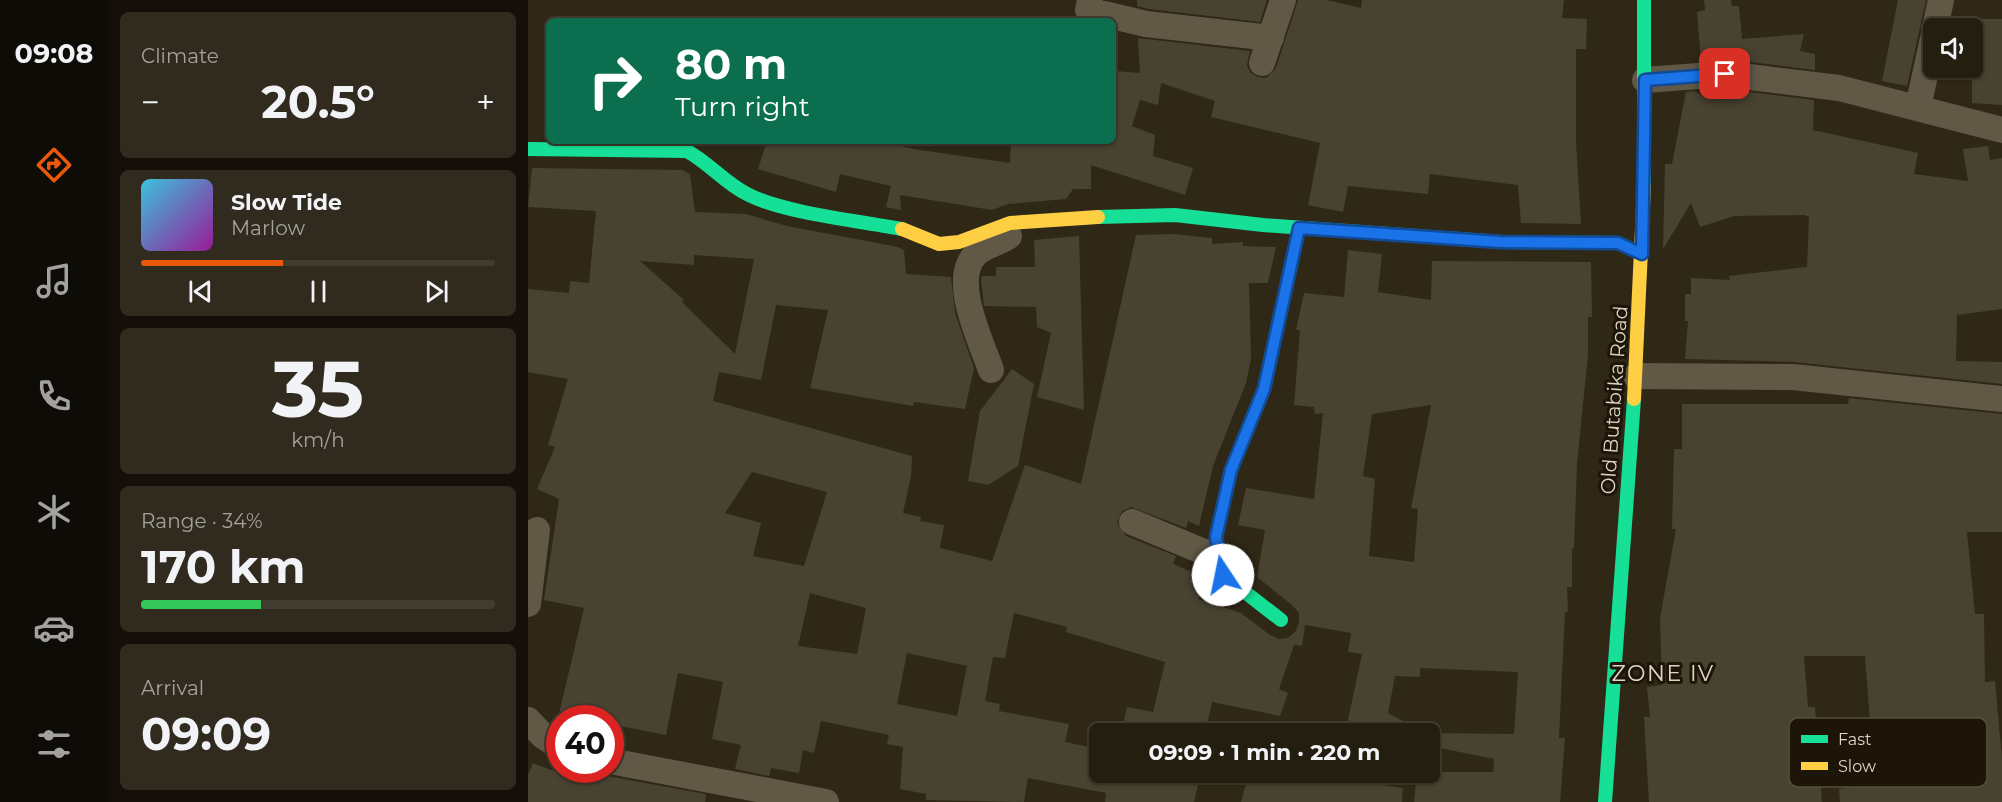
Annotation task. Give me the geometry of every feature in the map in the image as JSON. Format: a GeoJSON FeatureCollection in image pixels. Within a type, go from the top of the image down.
{"type":"FeatureCollection","features":[{"type":"Feature","properties":{"kind":"street"},"geometry":{"type":"LineString","coordinates":[[1090,0],[1088,10],[1146,24],[1271,39]]}},
{"type":"Feature","properties":{"kind":"street"},"geometry":{"type":"LineString","coordinates":[[1262,63],[1283,0]]}},
{"type":"Feature","properties":{"kind":"street","name":"Old Butabika Road"},"geometry":{"type":"LineString","coordinates":[[1605,802],[1636,376],[1642,254],[1644,0]]}},
{"type":"Feature","properties":{"kind":"street"},"geometry":{"type":"LineString","coordinates":[[1937,18],[1941,0]]}},
{"type":"Feature","properties":{"kind":"street"},"geometry":{"type":"LineString","coordinates":[[1645,80],[1725,74],[1839,88],[2002,130]]}},
{"type":"Feature","properties":{"kind":"street"},"geometry":{"type":"LineString","coordinates":[[1918,107],[1924,78]]}},
{"type":"Feature","properties":{"kind":"street"},"geometry":{"type":"LineString","coordinates":[[528,149],[687,151],[706,161],[722,177],[748,195],[791,208],[903,228],[939,244],[959,242],[1010,223],[1082,217],[1174,215],[1299,228],[1501,242],[1618,243],[1642,254]]}},
{"type":"Feature","properties":{"kind":"street"},"geometry":{"type":"LineString","coordinates":[[991,370],[965,289],[967,267],[977,253],[1032,222]]}},
{"type":"Feature","properties":{"kind":"street"},"geometry":{"type":"LineString","coordinates":[[1281,620],[1223,575],[1216,537],[1231,470],[1264,389],[1299,228]]}},
{"type":"Feature","properties":{"kind":"street"},"geometry":{"type":"LineString","coordinates":[[1636,376],[1793,377],[2002,399]]}},
{"type":"Feature","properties":{"kind":"street"},"geometry":{"type":"LineString","coordinates":[[1132,522],[1221,559]]}},
{"type":"Feature","properties":{"kind":"street"},"geometry":{"type":"LineString","coordinates":[[528,604],[537,530]]}},
{"type":"Feature","properties":{"kind":"street"},"geometry":{"type":"LineString","coordinates":[[528,720],[546,738]]}},
{"type":"Feature","properties":{"kind":"street"},"geometry":{"type":"LineString","coordinates":[[624,764],[826,802]]}},
{"type":"Feature","properties":{"kind":"building"},"geometry":{"type":"Polygon","coordinates":[[[1137,0],[1267,0],[1260,22],[1149,9],[1137,6],[1137,0]]]}},
{"type":"Feature","properties":{"kind":"building"},"geometry":{"type":"Polygon","coordinates":[[[1298,0],[1326,0],[1361,8],[1362,0],[1564,0],[1562,18],[1587,19],[1586,49],[1576,49],[1576,142],[1581,224],[1521,223],[1518,185],[1430,174],[1428,194],[1348,186],[1343,212],[1308,205],[1320,143],[1211,117],[1215,101],[1161,83],[1158,105],[1140,100],[1132,126],[1155,135],[1153,156],[1193,168],[1185,195],[1091,165],[1091,189],[1073,189],[1066,199],[1008,204],[992,210],[900,195],[901,210],[886,207],[891,186],[840,174],[836,192],[758,169],[766,144],[893,144],[1010,163],[1011,144],[1116,144],[1116,71],[1140,73],[1138,38],[1250,51],[1247,65],[1250,72],[1257,77],[1266,78],[1276,68],[1298,0]]]}},
{"type":"Feature","properties":{"kind":"building"},"geometry":{"type":"Polygon","coordinates":[[[1704,0],[1731,0],[1732,6],[1739,6],[1742,39],[1804,34],[1800,51],[1815,54],[1815,70],[1727,59],[1701,61],[1697,12],[1705,10],[1704,0]]]}},
{"type":"Feature","properties":{"kind":"building"},"geometry":{"type":"Polygon","coordinates":[[[1898,0],[1926,0],[1907,86],[1882,81],[1898,0]]]}},
{"type":"Feature","properties":{"kind":"building"},"geometry":{"type":"Polygon","coordinates":[[[1983,19],[2002,19],[2002,105],[1972,103],[1972,78],[1983,78],[1983,19]]]}},
{"type":"Feature","properties":{"kind":"building"},"geometry":{"type":"Polygon","coordinates":[[[1725,89],[1814,100],[1813,130],[1918,153],[1914,174],[1968,181],[1963,149],[1988,146],[1990,160],[2002,158],[2002,309],[1957,315],[1956,361],[2002,362],[2002,384],[1794,362],[1685,359],[1688,321],[1685,321],[1685,294],[1691,294],[1691,278],[1730,280],[1729,276],[1807,267],[1809,217],[1805,215],[1734,216],[1700,227],[1691,203],[1663,249],[1665,164],[1672,164],[1686,92],[1694,91],[1705,97],[1704,91],[1725,89]]]}},
{"type":"Feature","properties":{"kind":"building"},"geometry":{"type":"Polygon","coordinates":[[[532,168],[682,170],[690,174],[695,212],[746,214],[787,226],[898,247],[904,250],[906,274],[951,277],[955,313],[974,368],[965,409],[914,402],[913,406],[810,388],[828,310],[776,305],[761,380],[719,372],[713,401],[912,456],[911,476],[903,513],[921,517],[920,521],[944,525],[940,548],[992,561],[1025,465],[1081,484],[1136,235],[1174,234],[1212,238],[1212,244],[1243,242],[1243,246],[1276,247],[1268,283],[1249,283],[1251,359],[1246,383],[1213,466],[1199,526],[1188,521],[1186,528],[1131,507],[1122,511],[1117,523],[1126,536],[1176,556],[1173,564],[1204,577],[1206,581],[1198,599],[1241,613],[1279,639],[1288,638],[1295,632],[1299,623],[1299,613],[1257,577],[1265,530],[1238,525],[1246,488],[1314,499],[1323,413],[1315,414],[1314,407],[1294,405],[1300,330],[1296,330],[1304,293],[1344,297],[1348,250],[1382,254],[1378,292],[1431,300],[1432,261],[1591,262],[1592,317],[1588,317],[1588,355],[1577,464],[1572,587],[1567,587],[1568,612],[1565,612],[1559,738],[1565,738],[1560,802],[1414,802],[1416,783],[1440,783],[1440,772],[1493,772],[1494,759],[1440,748],[1440,733],[1514,734],[1518,672],[1420,668],[1420,677],[1395,676],[1388,713],[1406,723],[1347,723],[1362,654],[1348,652],[1351,633],[1305,625],[1302,646],[1294,645],[1279,689],[1288,693],[1280,716],[1212,702],[1207,723],[1123,723],[1127,707],[1153,712],[1165,662],[1066,632],[1067,627],[1014,613],[1005,658],[993,657],[985,701],[1000,704],[999,711],[1069,724],[1065,742],[1089,747],[1089,783],[1198,783],[1194,802],[1105,802],[1106,793],[1028,778],[1024,802],[926,800],[926,794],[900,789],[903,747],[887,744],[889,735],[821,721],[814,753],[803,750],[799,773],[771,768],[769,776],[735,769],[741,745],[712,739],[723,682],[678,673],[666,735],[624,727],[624,705],[561,705],[584,608],[544,600],[559,499],[537,489],[555,447],[548,445],[568,379],[528,372],[528,289],[569,293],[570,281],[589,283],[596,211],[528,207],[532,168]],[[694,255],[694,265],[640,261],[684,300],[682,302],[735,354],[754,259],[694,255]],[[1431,405],[1372,414],[1363,476],[1375,479],[1369,556],[1414,562],[1418,509],[1411,508],[1431,405]],[[752,472],[725,513],[761,523],[753,556],[804,566],[827,492],[752,472]],[[810,593],[798,646],[857,654],[866,608],[810,593]],[[907,653],[897,704],[957,716],[967,666],[907,653]]]}},
{"type":"Feature","properties":{"kind":"building"},"geometry":{"type":"Polygon","coordinates":[[[1079,236],[1084,410],[1037,397],[1051,333],[1037,327],[1036,307],[984,306],[981,280],[982,276],[996,276],[996,267],[1035,267],[1034,240],[1079,236]]]}},
{"type":"Feature","properties":{"kind":"building"},"geometry":{"type":"Polygon","coordinates":[[[1012,369],[1034,384],[1018,466],[988,485],[968,481],[980,411],[1012,369]]]}},
{"type":"Feature","properties":{"kind":"building"},"geometry":{"type":"Polygon","coordinates":[[[1849,398],[2002,414],[2002,532],[1967,532],[1975,614],[1984,614],[1985,682],[1995,681],[2002,759],[2002,802],[1840,802],[1839,789],[1851,787],[1987,787],[1987,718],[1870,718],[1865,656],[1804,656],[1808,707],[1815,707],[1816,718],[1789,718],[1789,787],[1821,787],[1822,802],[1649,802],[1644,717],[1650,717],[1647,687],[1662,685],[1660,618],[1676,529],[1672,529],[1674,449],[1682,449],[1682,404],[1848,404],[1849,398]]]}},
{"type":"Feature","properties":{"kind":"building"},"geometry":{"type":"Polygon","coordinates":[[[533,763],[546,768],[546,783],[624,783],[624,779],[706,794],[705,802],[528,802],[528,775],[533,763]]]}},
{"type":"Feature","properties":{"kind":"building"},"geometry":{"type":"Polygon","coordinates":[[[1246,783],[1371,783],[1403,788],[1402,802],[1241,802],[1246,783]]]}},
{"type":"Feature","properties":{"kind":"traffic: fast"},"geometry":{"type":"LineString","coordinates":[[1644,0],[1644,186]]}},
{"type":"Feature","properties":{"kind":"traffic: fast"},"geometry":{"type":"LineString","coordinates":[[528,149],[687,151],[724,179],[762,201],[822,216],[902,229]]}},
{"type":"Feature","properties":{"kind":"traffic: fast"},"geometry":{"type":"LineString","coordinates":[[1098,217],[1175,215],[1263,225],[1501,242],[1618,243],[1642,254]]}},
{"type":"Feature","properties":{"kind":"traffic: fast"},"geometry":{"type":"LineString","coordinates":[[1281,620],[1223,575],[1216,537],[1231,470],[1264,389],[1299,228]]}},
{"type":"Feature","properties":{"kind":"traffic: fast"},"geometry":{"type":"LineString","coordinates":[[1605,802],[1634,399]]}},
{"type":"Feature","properties":{"kind":"traffic: slow"},"geometry":{"type":"LineString","coordinates":[[1634,399],[1644,186]]}},
{"type":"Feature","properties":{"kind":"traffic: slow"},"geometry":{"type":"LineString","coordinates":[[902,229],[939,244],[959,242],[1010,223],[1098,217]]}},
{"type":"Feature","properties":{"kind":"district","name":"ZONE IV"},"geometry":{"type":"Point","coordinates":[1663,673]}},
{"type":"Feature","properties":{"kind":"route"},"geometry":{"type":"LineString","coordinates":[[1223,575],[1216,537],[1231,470],[1264,389],[1299,228],[1501,242],[1618,243],[1642,254],[1645,80],[1725,74]]}}]}
